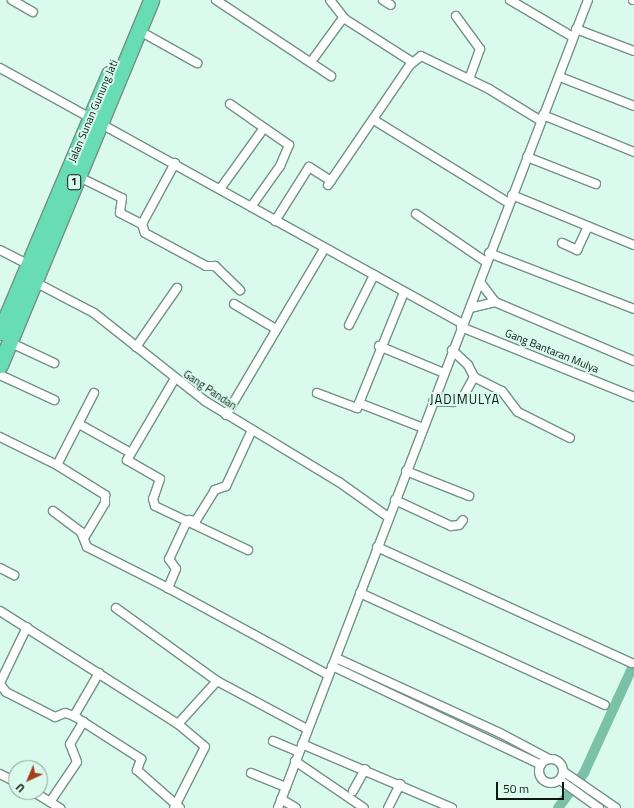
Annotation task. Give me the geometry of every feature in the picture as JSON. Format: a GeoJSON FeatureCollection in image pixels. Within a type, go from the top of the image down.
{"type":"FeatureCollection","features":[{"type":"Feature","properties":{"kind":"highway","name":"Jalan Sunan Gunung Jati"},"geometry":{"type":"LineString","coordinates":[[56,211],[95,121],[140,0]]}},
{"type":"Feature","properties":{"kind":"highway","name":"1"},"geometry":{"type":"LineString","coordinates":[[0,364],[4,327],[56,211],[77,176],[95,121],[151,0]]}},
{"type":"Feature","properties":{"kind":"highway","name":"1"},"geometry":{"type":"LineString","coordinates":[[4,327],[28,274]]}},
{"type":"Feature","properties":{"kind":"street"},"geometry":{"type":"LineString","coordinates":[[12,0],[33,12]]}},
{"type":"Feature","properties":{"kind":"street"},"geometry":{"type":"LineString","coordinates":[[216,0],[331,76]]}},
{"type":"Feature","properties":{"kind":"street"},"geometry":{"type":"LineString","coordinates":[[330,0],[343,18],[412,62]]}},
{"type":"Feature","properties":{"kind":"street"},"geometry":{"type":"LineString","coordinates":[[383,0],[391,5]]}},
{"type":"Feature","properties":{"kind":"street"},"geometry":{"type":"LineString","coordinates":[[510,0],[574,33],[634,52]]}},
{"type":"Feature","properties":{"kind":"street"},"geometry":{"type":"LineString","coordinates":[[278,808],[307,729],[336,658],[394,500],[480,282],[489,253],[542,118],[560,77],[574,33],[588,0]]}},
{"type":"Feature","properties":{"kind":"street"},"geometry":{"type":"LineString","coordinates":[[456,16],[480,49],[469,79]]}},
{"type":"Feature","properties":{"kind":"street"},"geometry":{"type":"LineString","coordinates":[[311,62],[343,18]]}},
{"type":"Feature","properties":{"kind":"street"},"geometry":{"type":"LineString","coordinates":[[138,30],[197,63]]}},
{"type":"Feature","properties":{"kind":"street"},"geometry":{"type":"LineString","coordinates":[[274,221],[309,167],[330,183],[412,62],[425,56],[542,118],[634,152]]}},
{"type":"Feature","properties":{"kind":"street","name":"Gang Bantaran Mulya"},"geometry":{"type":"LineString","coordinates":[[0,68],[220,189],[274,221],[374,275],[462,326],[634,397]]}},
{"type":"Feature","properties":{"kind":"street"},"geometry":{"type":"LineString","coordinates":[[560,77],[634,106]]}},
{"type":"Feature","properties":{"kind":"street"},"geometry":{"type":"LineString","coordinates":[[230,104],[290,148],[251,207]]}},
{"type":"Feature","properties":{"kind":"street"},"geometry":{"type":"LineString","coordinates":[[374,120],[509,203]]}},
{"type":"Feature","properties":{"kind":"street"},"geometry":{"type":"LineString","coordinates":[[220,189],[264,128]]}},
{"type":"Feature","properties":{"kind":"street"},"geometry":{"type":"LineString","coordinates":[[527,157],[596,184]]}},
{"type":"Feature","properties":{"kind":"street"},"geometry":{"type":"LineString","coordinates":[[142,224],[175,164]]}},
{"type":"Feature","properties":{"kind":"street"},"geometry":{"type":"LineString","coordinates":[[77,176],[122,198],[120,213],[142,224],[145,233],[206,266],[215,266],[240,290]]}},
{"type":"Feature","properties":{"kind":"street"},"geometry":{"type":"LineString","coordinates":[[512,195],[634,245]]}},
{"type":"Feature","properties":{"kind":"street"},"geometry":{"type":"LineString","coordinates":[[416,214],[486,262]]}},
{"type":"Feature","properties":{"kind":"street"},"geometry":{"type":"LineString","coordinates":[[562,243],[577,250],[588,226]]}},
{"type":"Feature","properties":{"kind":"street"},"geometry":{"type":"LineString","coordinates":[[226,415],[324,249]]}},
{"type":"Feature","properties":{"kind":"street","name":"Gang Pandan"},"geometry":{"type":"LineString","coordinates":[[0,250],[28,274],[94,314],[136,347],[174,380],[226,415],[339,482],[388,517]]}},
{"type":"Feature","properties":{"kind":"street"},"geometry":{"type":"LineString","coordinates":[[489,253],[634,309]]}},
{"type":"Feature","properties":{"kind":"street"},"geometry":{"type":"LineString","coordinates":[[349,325],[374,275]]}},
{"type":"Feature","properties":{"kind":"street"},"geometry":{"type":"LineString","coordinates":[[480,282],[495,302],[634,361]]}},
{"type":"Feature","properties":{"kind":"street"},"geometry":{"type":"LineString","coordinates":[[136,347],[177,288]]}},
{"type":"Feature","properties":{"kind":"street"},"geometry":{"type":"LineString","coordinates":[[317,393],[356,409],[379,346],[404,292]]}},
{"type":"Feature","properties":{"kind":"street"},"geometry":{"type":"LineString","coordinates":[[470,308],[495,302]]}},
{"type":"Feature","properties":{"kind":"street"},"geometry":{"type":"LineString","coordinates":[[234,304],[276,329]]}},
{"type":"Feature","properties":{"kind":"street"},"geometry":{"type":"LineString","coordinates":[[4,327],[54,363]]}},
{"type":"Feature","properties":{"kind":"street"},"geometry":{"type":"LineString","coordinates":[[379,346],[444,373]]}},
{"type":"Feature","properties":{"kind":"street"},"geometry":{"type":"LineString","coordinates":[[452,350],[464,360],[474,377],[502,391],[518,412],[570,438]]}},
{"type":"Feature","properties":{"kind":"street"},"geometry":{"type":"LineString","coordinates":[[0,375],[54,400]]}},
{"type":"Feature","properties":{"kind":"street"},"geometry":{"type":"LineString","coordinates":[[432,402],[453,402],[463,397],[474,377]]}},
{"type":"Feature","properties":{"kind":"street"},"geometry":{"type":"LineString","coordinates":[[174,380],[129,452],[129,462],[160,479],[153,499],[155,506],[186,524],[248,550]]}},
{"type":"Feature","properties":{"kind":"street"},"geometry":{"type":"LineString","coordinates":[[56,465],[80,424],[94,393]]}},
{"type":"Feature","properties":{"kind":"street"},"geometry":{"type":"LineString","coordinates":[[359,403],[423,428]]}},
{"type":"Feature","properties":{"kind":"street"},"geometry":{"type":"LineString","coordinates":[[80,424],[129,452]]}},
{"type":"Feature","properties":{"kind":"street"},"geometry":{"type":"LineString","coordinates":[[168,588],[176,569],[169,558],[186,524],[190,520],[196,521],[214,490],[226,486],[252,430]]}},
{"type":"Feature","properties":{"kind":"street"},"geometry":{"type":"LineString","coordinates":[[0,437],[56,465],[106,496],[84,538]]}},
{"type":"Feature","properties":{"kind":"street"},"geometry":{"type":"LineString","coordinates":[[406,471],[469,496]]}},
{"type":"Feature","properties":{"kind":"street"},"geometry":{"type":"LineString","coordinates":[[394,500],[451,526],[459,525],[463,520]]}},
{"type":"Feature","properties":{"kind":"street"},"geometry":{"type":"LineString","coordinates":[[53,512],[84,538],[87,547],[168,588],[328,675]]}},
{"type":"Feature","properties":{"kind":"street"},"geometry":{"type":"LineString","coordinates":[[377,547],[632,663]]}},
{"type":"Feature","properties":{"kind":"street"},"geometry":{"type":"LineString","coordinates":[[0,568],[14,575]]}},
{"type":"Feature","properties":{"kind":"street"},"geometry":{"type":"LineString","coordinates":[[360,593],[605,705]]}},
{"type":"Feature","properties":{"kind":"street"},"geometry":{"type":"LineString","coordinates":[[116,608],[217,681],[307,729]]}},
{"type":"Feature","properties":{"kind":"street"},"geometry":{"type":"LineString","coordinates":[[0,612],[27,627],[99,672],[178,724],[206,749],[177,807],[137,770],[141,759],[74,716],[65,713],[55,718],[6,692],[0,683],[27,627]]}},
{"type":"Feature","properties":{"kind":"street"},"geometry":{"type":"LineString","coordinates":[[336,658],[500,733],[549,759],[558,761],[564,772],[616,808]]}},
{"type":"Feature","properties":{"kind":"street"},"geometry":{"type":"LineString","coordinates":[[332,666],[541,765]]}},
{"type":"Feature","properties":{"kind":"street"},"geometry":{"type":"LineString","coordinates":[[74,716],[99,672]]}},
{"type":"Feature","properties":{"kind":"street"},"geometry":{"type":"LineString","coordinates":[[178,724],[217,681]]}},
{"type":"Feature","properties":{"kind":"street"},"geometry":{"type":"LineString","coordinates":[[50,802],[77,762],[70,744],[83,722]]}},
{"type":"Feature","properties":{"kind":"street"},"geometry":{"type":"LineString","coordinates":[[272,741],[300,748],[365,769],[400,784],[436,805],[452,808]]}},
{"type":"Feature","properties":{"kind":"street"},"geometry":{"type":"LineString","coordinates":[[541,765],[549,759]]}},
{"type":"Feature","properties":{"kind":"street"},"geometry":{"type":"LineString","coordinates":[[296,761],[364,808]]}},
{"type":"Feature","properties":{"kind":"street"},"geometry":{"type":"LineString","coordinates":[[541,765],[542,779],[550,784],[560,780],[564,772]]}},
{"type":"Feature","properties":{"kind":"street"},"geometry":{"type":"LineString","coordinates":[[353,791],[365,769]]}},
{"type":"Feature","properties":{"kind":"street"},"geometry":{"type":"LineString","coordinates":[[251,773],[286,787]]}},
{"type":"Feature","properties":{"kind":"street"},"geometry":{"type":"LineString","coordinates":[[560,780],[599,808]]}},
{"type":"Feature","properties":{"kind":"street"},"geometry":{"type":"LineString","coordinates":[[388,808],[400,784]]}},
{"type":"Feature","properties":{"kind":"street"},"geometry":{"type":"LineString","coordinates":[[281,799],[296,808]]}},
{"type":"Feature","properties":{"kind":"street"},"geometry":{"type":"LineString","coordinates":[[47,800],[60,808]]}},
{"type":"Feature","properties":{"kind":"waterway"},"geometry":{"type":"LineString","coordinates":[[558,808],[584,773],[634,664]]}},
{"type":"Feature","properties":{"kind":"district","name":"JADIMULYA"},"geometry":{"type":"Point","coordinates":[465,399]}}]}
